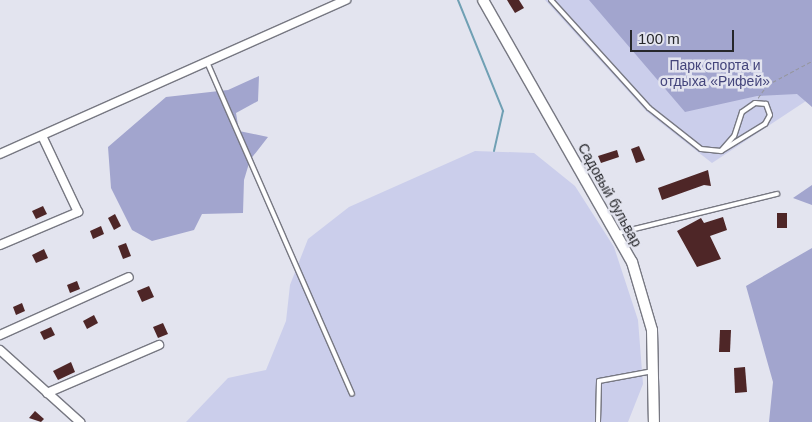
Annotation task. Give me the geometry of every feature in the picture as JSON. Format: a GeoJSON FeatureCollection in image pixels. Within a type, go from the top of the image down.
{"type":"FeatureCollection","features":[{"type":"Feature","properties":{"kind":"street"},"geometry":{"type":"LineString","coordinates":[[0,154],[346,0]]}},
{"type":"Feature","properties":{"kind":"street","name":"Садовый бульвар"},"geometry":{"type":"LineString","coordinates":[[483,0],[618,233],[643,293],[656,371],[654,422]]}},
{"type":"Feature","properties":{"kind":"street"},"geometry":{"type":"LineString","coordinates":[[0,246],[78,212],[42,136]]}},
{"type":"Feature","properties":{"kind":"street"},"geometry":{"type":"LineString","coordinates":[[0,335],[129,277]]}},
{"type":"Feature","properties":{"kind":"street"},"geometry":{"type":"LineString","coordinates":[[48,393],[159,345]]}},
{"type":"Feature","properties":{"kind":"street"},"geometry":{"type":"LineString","coordinates":[[0,350],[80,422]]}},
{"type":"Feature","properties":{"kind":"lane"},"geometry":{"type":"LineString","coordinates":[[551,0],[649,108],[701,149],[721,151],[769,120],[770,109],[755,103],[738,117],[734,136],[721,151]]}},
{"type":"Feature","properties":{"kind":"lane"},"geometry":{"type":"LineString","coordinates":[[207,62],[352,394]]}},
{"type":"Feature","properties":{"kind":"lane"},"geometry":{"type":"LineString","coordinates":[[618,233],[777,194]]}},
{"type":"Feature","properties":{"kind":"lane"},"geometry":{"type":"LineString","coordinates":[[598,422],[599,381],[656,371]]}},
{"type":"Feature","properties":{"kind":"path"},"geometry":{"type":"LineString","coordinates":[[755,103],[767,86],[812,61]]}},
{"type":"Feature","properties":{"kind":"green space","name":"Парк спорта и отдыха «Рифей»"},"geometry":{"type":"Polygon","coordinates":[[[545,0],[812,0],[812,97],[712,163],[647,112],[545,0]]]}},
{"type":"Feature","properties":{"kind":"green space","name":"Парк спорта и отдыха «Рифей»"},"geometry":{"type":"Polygon","coordinates":[[[589,0],[812,0],[812,107],[797,94],[757,96],[685,112],[589,0]]]}},
{"type":"Feature","properties":{"kind":"green space"},"geometry":{"type":"Polygon","coordinates":[[[259,76],[258,101],[236,113],[239,131],[268,137],[250,160],[244,180],[243,213],[202,214],[194,230],[152,241],[132,230],[111,188],[108,147],[166,97],[228,90],[259,76]]]}},
{"type":"Feature","properties":{"kind":"green space"},"geometry":{"type":"Polygon","coordinates":[[[475,151],[534,153],[575,186],[614,247],[638,320],[643,384],[628,422],[186,422],[228,378],[266,370],[286,321],[290,285],[308,239],[349,207],[475,151]]]}},
{"type":"Feature","properties":{"kind":"green space"},"geometry":{"type":"Polygon","coordinates":[[[812,185],[812,205],[793,198],[812,185]]]}},
{"type":"Feature","properties":{"kind":"green space"},"geometry":{"type":"Polygon","coordinates":[[[812,248],[812,422],[769,422],[773,382],[746,286],[812,248]]]}},
{"type":"Feature","properties":{"kind":"building"},"geometry":{"type":"Polygon","coordinates":[[[507,0],[519,0],[524,8],[515,13],[507,0]]]}},
{"type":"Feature","properties":{"kind":"building"},"geometry":{"type":"Polygon","coordinates":[[[639,146],[645,160],[636,163],[631,149],[639,146]]]}},
{"type":"Feature","properties":{"kind":"building"},"geometry":{"type":"Polygon","coordinates":[[[617,150],[619,157],[601,163],[598,156],[617,150]]]}},
{"type":"Feature","properties":{"kind":"building"},"geometry":{"type":"Polygon","coordinates":[[[708,170],[711,186],[704,185],[662,200],[658,188],[708,170]]]}},
{"type":"Feature","properties":{"kind":"building"},"geometry":{"type":"Polygon","coordinates":[[[43,206],[47,214],[36,219],[32,211],[43,206]]]}},
{"type":"Feature","properties":{"kind":"building"},"geometry":{"type":"Polygon","coordinates":[[[777,213],[787,213],[787,228],[777,228],[777,213]]]}},
{"type":"Feature","properties":{"kind":"building"},"geometry":{"type":"Polygon","coordinates":[[[115,214],[121,226],[114,230],[108,218],[115,214]]]}},
{"type":"Feature","properties":{"kind":"building"},"geometry":{"type":"Polygon","coordinates":[[[723,217],[727,230],[710,236],[721,259],[697,267],[677,231],[701,218],[704,223],[723,217]]]}},
{"type":"Feature","properties":{"kind":"building"},"geometry":{"type":"Polygon","coordinates":[[[101,226],[104,234],[93,239],[90,231],[101,226]]]}},
{"type":"Feature","properties":{"kind":"building"},"geometry":{"type":"Polygon","coordinates":[[[126,243],[131,256],[123,259],[118,246],[126,243]]]}},
{"type":"Feature","properties":{"kind":"building"},"geometry":{"type":"Polygon","coordinates":[[[44,249],[48,258],[36,263],[32,255],[44,249]]]}},
{"type":"Feature","properties":{"kind":"building"},"geometry":{"type":"Polygon","coordinates":[[[77,281],[80,289],[70,293],[67,285],[77,281]]]}},
{"type":"Feature","properties":{"kind":"building"},"geometry":{"type":"Polygon","coordinates":[[[149,286],[154,297],[142,302],[137,291],[149,286]]]}},
{"type":"Feature","properties":{"kind":"building"},"geometry":{"type":"Polygon","coordinates":[[[22,303],[25,311],[16,315],[13,307],[22,303]]]}},
{"type":"Feature","properties":{"kind":"building"},"geometry":{"type":"Polygon","coordinates":[[[94,315],[98,323],[87,329],[83,321],[94,315]]]}},
{"type":"Feature","properties":{"kind":"building"},"geometry":{"type":"Polygon","coordinates":[[[163,323],[168,334],[158,338],[153,327],[163,323]]]}},
{"type":"Feature","properties":{"kind":"building"},"geometry":{"type":"Polygon","coordinates":[[[51,327],[55,335],[44,340],[40,332],[51,327]]]}},
{"type":"Feature","properties":{"kind":"building"},"geometry":{"type":"Polygon","coordinates":[[[720,330],[731,330],[730,352],[719,352],[720,330]]]}},
{"type":"Feature","properties":{"kind":"building"},"geometry":{"type":"Polygon","coordinates":[[[71,362],[75,372],[58,380],[53,371],[71,362]]]}},
{"type":"Feature","properties":{"kind":"building"},"geometry":{"type":"Polygon","coordinates":[[[745,367],[747,392],[735,393],[734,368],[745,367]]]}},
{"type":"Feature","properties":{"kind":"building"},"geometry":{"type":"Polygon","coordinates":[[[35,411],[44,419],[41,422],[29,418],[35,411]]]}},
{"type":"Feature","properties":{"kind":"waterway"},"geometry":{"type":"LineString","coordinates":[[458,0],[503,111],[494,151]]}}]}
